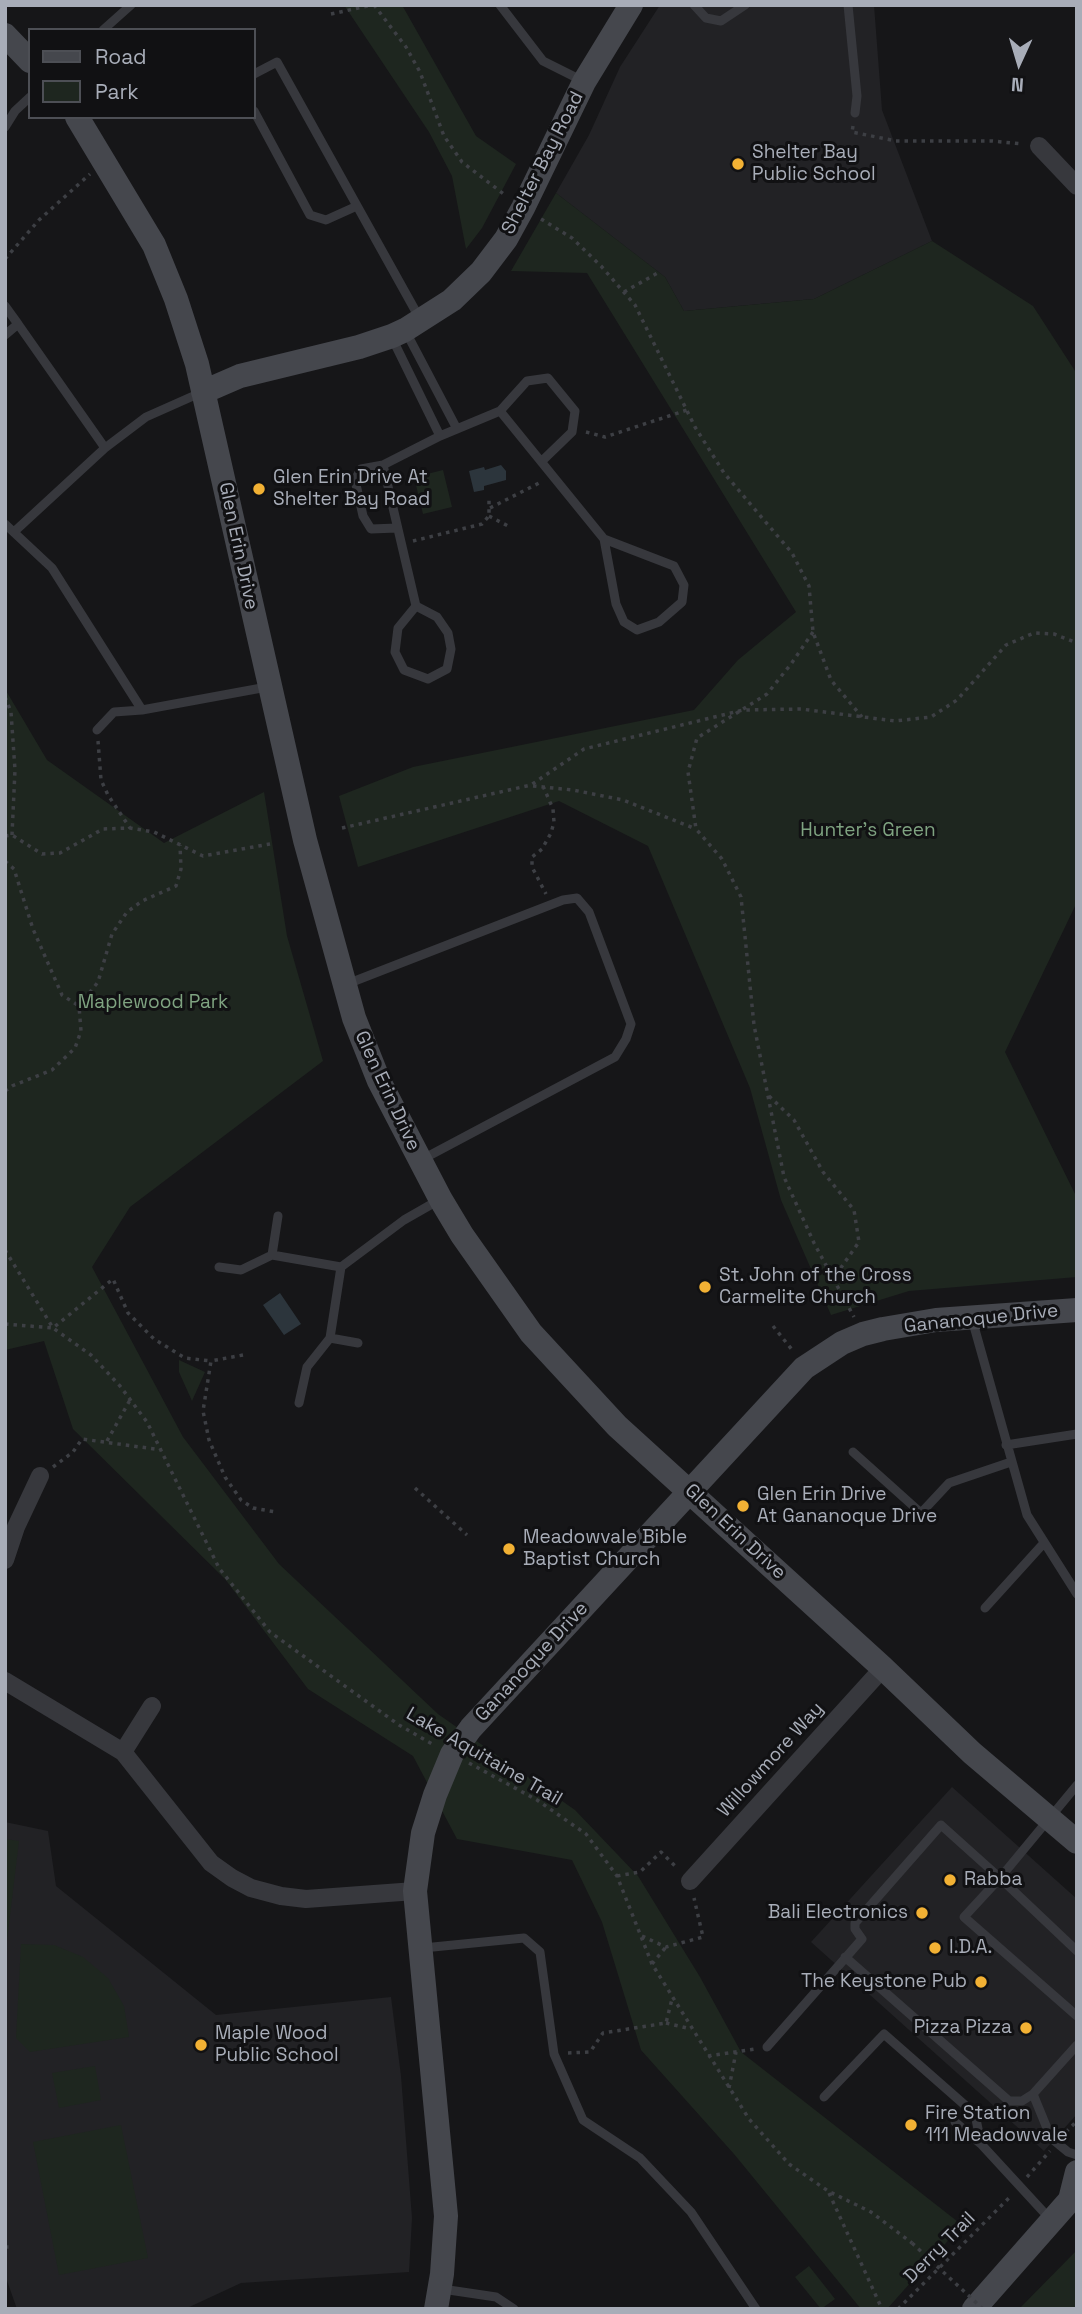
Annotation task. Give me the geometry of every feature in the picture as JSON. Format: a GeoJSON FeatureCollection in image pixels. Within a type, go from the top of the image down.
{"type":"FeatureCollection","features":[{"type":"Feature","properties":{"kind":"street","name":"Shelter Bay Road"},"geometry":{"type":"LineString","coordinates":[[203,392],[240,376],[359,347],[406,329],[452,300],[481,271],[506,239],[584,82],[631,5]]}},
{"type":"Feature","properties":{"kind":"street"},"geometry":{"type":"LineString","coordinates":[[5,35],[28,59]]}},
{"type":"Feature","properties":{"kind":"street","name":"Glen Erin Drive"},"geometry":{"type":"LineString","coordinates":[[78,119],[154,245],[176,299],[203,392],[305,840],[354,1018],[379,1082],[441,1200],[462,1235],[531,1333],[617,1426],[883,1668],[972,1753],[1077,1842]]}},
{"type":"Feature","properties":{"kind":"street"},"geometry":{"type":"LineString","coordinates":[[1039,146],[1077,186]]}},
{"type":"Feature","properties":{"kind":"street","name":"Gananoque Drive"},"geometry":{"type":"LineString","coordinates":[[438,2299],[446,2216],[415,1891],[423,1833],[452,1754],[471,1728],[804,1368],[842,1343],[863,1334],[936,1320],[1077,1310]]}},
{"type":"Feature","properties":{"kind":"street"},"geometry":{"type":"LineString","coordinates":[[5,1560],[16,1527],[40,1476]]}},
{"type":"Feature","properties":{"kind":"street","name":"Willowmore Way"},"geometry":{"type":"LineString","coordinates":[[690,1881],[883,1668]]}},
{"type":"Feature","properties":{"kind":"street"},"geometry":{"type":"LineString","coordinates":[[5,1681],[122,1752],[211,1863],[251,1888],[306,1899],[415,1891]]}},
{"type":"Feature","properties":{"kind":"street"},"geometry":{"type":"LineString","coordinates":[[122,1752],[152,1706]]}},
{"type":"Feature","properties":{"kind":"street"},"geometry":{"type":"LineString","coordinates":[[974,2309],[1073,2198],[1077,2172]]}},
{"type":"Feature","properties":{"kind":"lane"},"geometry":{"type":"LineString","coordinates":[[105,28],[131,5]]}},
{"type":"Feature","properties":{"kind":"lane"},"geometry":{"type":"LineString","coordinates":[[500,5],[543,61],[584,82]]}},
{"type":"Feature","properties":{"kind":"lane"},"geometry":{"type":"LineString","coordinates":[[694,5],[706,18],[721,21],[745,5]]}},
{"type":"Feature","properties":{"kind":"lane"},"geometry":{"type":"LineString","coordinates":[[848,5],[855,113]]}},
{"type":"Feature","properties":{"kind":"lane"},"geometry":{"type":"LineString","coordinates":[[256,73],[276,62],[357,206],[406,329],[440,436]]}},
{"type":"Feature","properties":{"kind":"lane"},"geometry":{"type":"LineString","coordinates":[[5,127],[15,111],[28,99]]}},
{"type":"Feature","properties":{"kind":"lane"},"geometry":{"type":"LineString","coordinates":[[256,115],[310,215],[326,220],[357,206]]}},
{"type":"Feature","properties":{"kind":"lane"},"geometry":{"type":"LineString","coordinates":[[5,306],[105,448]]}},
{"type":"Feature","properties":{"kind":"lane"},"geometry":{"type":"LineString","coordinates":[[5,335],[18,324]]}},
{"type":"Feature","properties":{"kind":"lane"},"geometry":{"type":"LineString","coordinates":[[406,329],[457,429]]}},
{"type":"Feature","properties":{"kind":"lane"},"geometry":{"type":"LineString","coordinates":[[397,528],[371,529],[362,516],[355,480],[360,469],[383,465],[440,436],[500,411],[527,380],[548,378],[575,411],[572,432],[542,461]]}},
{"type":"Feature","properties":{"kind":"lane"},"geometry":{"type":"LineString","coordinates":[[15,531],[105,448],[146,417],[203,392]]}},
{"type":"Feature","properties":{"kind":"lane"},"geometry":{"type":"LineString","coordinates":[[500,411],[604,538],[616,604],[624,622],[637,630],[659,622],[682,602],[684,585],[674,566],[604,538]]}},
{"type":"Feature","properties":{"kind":"lane"},"geometry":{"type":"LineString","coordinates":[[383,465],[416,606],[437,617],[448,633],[451,649],[447,669],[428,679],[404,670],[395,652],[398,628],[416,606]]}},
{"type":"Feature","properties":{"kind":"lane"},"geometry":{"type":"LineString","coordinates":[[5,524],[52,568],[142,710]]}},
{"type":"Feature","properties":{"kind":"lane"},"geometry":{"type":"LineString","coordinates":[[97,730],[114,712],[142,710],[269,687]]}},
{"type":"Feature","properties":{"kind":"lane"},"geometry":{"type":"LineString","coordinates":[[345,985],[552,905],[577,898],[589,912],[631,1024],[615,1057],[419,1161]]}},
{"type":"Feature","properties":{"kind":"lane"},"geometry":{"type":"LineString","coordinates":[[299,1404],[307,1367],[330,1338],[341,1267],[404,1220],[441,1200]]}},
{"type":"Feature","properties":{"kind":"lane"},"geometry":{"type":"LineString","coordinates":[[272,1255],[278,1216]]}},
{"type":"Feature","properties":{"kind":"lane"},"geometry":{"type":"LineString","coordinates":[[219,1267],[242,1270],[272,1255],[341,1267]]}},
{"type":"Feature","properties":{"kind":"lane"},"geometry":{"type":"LineString","coordinates":[[971,1318],[1027,1515],[1077,1594]]}},
{"type":"Feature","properties":{"kind":"lane"},"geometry":{"type":"LineString","coordinates":[[330,1338],[358,1343]]}},
{"type":"Feature","properties":{"kind":"lane"},"geometry":{"type":"LineString","coordinates":[[1006,1445],[1077,1434]]}},
{"type":"Feature","properties":{"kind":"lane"},"geometry":{"type":"LineString","coordinates":[[853,1452],[921,1513],[949,1483],[1012,1462]]}},
{"type":"Feature","properties":{"kind":"lane"},"geometry":{"type":"LineString","coordinates":[[985,1608],[1043,1544]]}},
{"type":"Feature","properties":{"kind":"lane"},"geometry":{"type":"LineString","coordinates":[[1077,1785],[964,1917],[1077,2016]]}},
{"type":"Feature","properties":{"kind":"lane"},"geometry":{"type":"LineString","coordinates":[[767,2047],[862,1938],[855,1929],[855,1923],[941,1825],[1077,1951]]}},
{"type":"Feature","properties":{"kind":"lane"},"geometry":{"type":"LineString","coordinates":[[421,1948],[524,1938],[540,1952],[554,2054],[583,2120],[640,2158],[691,2212],[756,2309]]}},
{"type":"Feature","properties":{"kind":"lane"},"geometry":{"type":"LineString","coordinates":[[845,1958],[1009,2101],[1022,2101],[1033,2094],[1077,2045]]}},
{"type":"Feature","properties":{"kind":"lane"},"geometry":{"type":"LineString","coordinates":[[824,2097],[884,2034],[975,2114],[981,2144]]}},
{"type":"Feature","properties":{"kind":"lane"},"geometry":{"type":"LineString","coordinates":[[1033,2094],[1051,2138],[1068,2152],[1077,2155]]}},
{"type":"Feature","properties":{"kind":"lane"},"geometry":{"type":"LineString","coordinates":[[955,2122],[981,2144],[1051,2221]]}},
{"type":"Feature","properties":{"kind":"lane"},"geometry":{"type":"LineString","coordinates":[[438,2299],[496,2297],[514,2309]]}},
{"type":"Feature","properties":{"kind":"path"},"geometry":{"type":"LineString","coordinates":[[331,15],[373,5],[406,47],[420,72],[444,136],[462,162],[523,208],[572,237],[635,305],[687,410],[724,473],[792,553],[809,586],[813,632],[831,680],[862,717]]}},
{"type":"Feature","properties":{"kind":"path"},"geometry":{"type":"LineString","coordinates":[[852,132],[896,141],[992,141],[1039,146]]}},
{"type":"Feature","properties":{"kind":"path"},"geometry":{"type":"LineString","coordinates":[[5,259],[39,220],[104,162]]}},
{"type":"Feature","properties":{"kind":"path"},"geometry":{"type":"LineString","coordinates":[[624,292],[661,271]]}},
{"type":"Feature","properties":{"kind":"path"},"geometry":{"type":"LineString","coordinates":[[572,432],[592,432],[604,437],[687,410]]}},
{"type":"Feature","properties":{"kind":"path"},"geometry":{"type":"LineString","coordinates":[[490,508],[555,475]]}},
{"type":"Feature","properties":{"kind":"path"},"geometry":{"type":"LineString","coordinates":[[400,544],[482,524],[489,516],[489,499]]}},
{"type":"Feature","properties":{"kind":"path"},"geometry":{"type":"LineString","coordinates":[[489,516],[508,526]]}},
{"type":"Feature","properties":{"kind":"path"},"geometry":{"type":"LineString","coordinates":[[695,829],[688,772],[697,738],[767,694],[813,632]]}},
{"type":"Feature","properties":{"kind":"path"},"geometry":{"type":"LineString","coordinates":[[531,785],[584,749],[743,710],[801,709],[895,721],[931,717],[957,700],[1006,645],[1034,633],[1054,634],[1077,643]]}},
{"type":"Feature","properties":{"kind":"path"},"geometry":{"type":"LineString","coordinates":[[5,697],[11,712],[15,770],[12,835]]}},
{"type":"Feature","properties":{"kind":"path"},"geometry":{"type":"LineString","coordinates":[[97,730],[101,780],[130,828]]}},
{"type":"Feature","properties":{"kind":"path"},"geometry":{"type":"LineString","coordinates":[[342,828],[531,785],[623,800],[695,829],[722,859],[741,897],[754,1025],[784,1177],[863,1334]]}},
{"type":"Feature","properties":{"kind":"path"},"geometry":{"type":"LineString","coordinates":[[543,786],[553,808],[554,822],[542,849],[532,857],[532,867],[552,905]]}},
{"type":"Feature","properties":{"kind":"path"},"geometry":{"type":"LineString","coordinates":[[5,836],[12,835],[42,854],[60,853],[103,830],[130,828],[154,832],[203,856],[270,844]]}},
{"type":"Feature","properties":{"kind":"path"},"geometry":{"type":"LineString","coordinates":[[5,1091],[52,1070],[75,1048],[81,1031],[79,1006],[98,982],[112,934],[127,912],[142,901],[176,886],[181,869],[180,845]]}},
{"type":"Feature","properties":{"kind":"path"},"geometry":{"type":"LineString","coordinates":[[5,861],[14,869],[33,929],[62,995],[79,1006]]}},
{"type":"Feature","properties":{"kind":"path"},"geometry":{"type":"LineString","coordinates":[[769,1096],[794,1120],[823,1172],[854,1210],[859,1242],[833,1279]]}},
{"type":"Feature","properties":{"kind":"path","name":"Lake Aquitaine Trail"},"geometry":{"type":"LineString","coordinates":[[5,1250],[53,1328],[90,1355],[147,1422],[219,1568],[270,1632],[399,1725],[537,1800],[586,1834],[617,1876],[652,1964],[672,1999],[749,2119],[789,2164],[828,2191],[871,2212],[912,2243],[983,2309]]}},
{"type":"Feature","properties":{"kind":"path"},"geometry":{"type":"LineString","coordinates":[[5,1324],[53,1328],[113,1279],[128,1313],[154,1339],[185,1358],[211,1361],[243,1355]]}},
{"type":"Feature","properties":{"kind":"path"},"geometry":{"type":"LineString","coordinates":[[773,1326],[804,1368]]}},
{"type":"Feature","properties":{"kind":"path"},"geometry":{"type":"LineString","coordinates":[[211,1361],[203,1411],[209,1440],[225,1477],[241,1500],[253,1508],[276,1512]]}},
{"type":"Feature","properties":{"kind":"path"},"geometry":{"type":"LineString","coordinates":[[107,1441],[130,1400]]}},
{"type":"Feature","properties":{"kind":"path"},"geometry":{"type":"LineString","coordinates":[[40,1476],[73,1452],[82,1439],[162,1450]]}},
{"type":"Feature","properties":{"kind":"path"},"geometry":{"type":"LineString","coordinates":[[415,1488],[467,1535]]}},
{"type":"Feature","properties":{"kind":"path"},"geometry":{"type":"LineString","coordinates":[[617,1876],[640,1872],[661,1852],[690,1881],[703,1937],[666,1947],[652,1964]]}},
{"type":"Feature","properties":{"kind":"path"},"geometry":{"type":"LineString","coordinates":[[642,1936],[666,1947]]}},
{"type":"Feature","properties":{"kind":"path"},"geometry":{"type":"LineString","coordinates":[[666,2023],[672,1999]]}},
{"type":"Feature","properties":{"kind":"path"},"geometry":{"type":"LineString","coordinates":[[554,2054],[590,2052],[603,2033],[666,2023],[691,2029]]}},
{"type":"Feature","properties":{"kind":"path"},"geometry":{"type":"LineString","coordinates":[[708,2056],[767,2047]]}},
{"type":"Feature","properties":{"kind":"path"},"geometry":{"type":"LineString","coordinates":[[729,2088],[736,2052]]}},
{"type":"Feature","properties":{"kind":"path"},"geometry":{"type":"LineString","coordinates":[[1062,2137],[1077,2121]]}},
{"type":"Feature","properties":{"kind":"path"},"geometry":{"type":"LineString","coordinates":[[1031,2174],[1049,2152]]}},
{"type":"Feature","properties":{"kind":"path"},"geometry":{"type":"LineString","coordinates":[[828,2191],[882,2309]]}},
{"type":"Feature","properties":{"kind":"path","name":"Derry Trail"},"geometry":{"type":"LineString","coordinates":[[898,2309],[1002,2207]]}},
{"type":"Feature","properties":{"kind":"shaded area","name":"Shelter Bay Public School"},"geometry":{"type":"Polygon","coordinates":[[[660,5],[874,5],[882,110],[932,241],[814,299],[684,311],[665,277],[556,193],[589,135],[620,67],[660,5]]]}},
{"type":"Feature","properties":{"kind":"shaded area"},"geometry":{"type":"Polygon","coordinates":[[[501,465],[506,471],[506,480],[484,486],[484,490],[474,492],[469,471],[501,465]]]}},
{"type":"Feature","properties":{"kind":"shaded area"},"geometry":{"type":"Polygon","coordinates":[[[280,1293],[301,1324],[284,1335],[263,1305],[280,1293]]]}},
{"type":"Feature","properties":{"kind":"shaded area"},"geometry":{"type":"Polygon","coordinates":[[[952,1787],[1077,1899],[1077,2114],[1044,2151],[811,1942],[952,1787]]]}},
{"type":"Feature","properties":{"kind":"shaded area","name":"Maple Wood Public School"},"geometry":{"type":"Polygon","coordinates":[[[5,1822],[48,1831],[56,1886],[216,2015],[391,1997],[401,2076],[412,2218],[409,2272],[241,2283],[185,2309],[17,2309],[5,2275],[5,1822]]]}},
{"type":"Feature","properties":{"kind":"green space"},"geometry":{"type":"Polygon","coordinates":[[[344,5],[402,5],[476,136],[516,164],[482,228],[466,249],[452,176],[429,132],[344,5]]]}},
{"type":"Feature","properties":{"kind":"green space","name":"Hunter's Green"},"geometry":{"type":"Polygon","coordinates":[[[556,193],[665,277],[684,311],[814,299],[932,241],[1033,306],[1077,374],[1077,902],[1005,1052],[1077,1198],[1077,1277],[909,1291],[831,1315],[781,1200],[750,1088],[648,846],[559,801],[358,867],[339,796],[413,767],[694,710],[738,660],[796,612],[587,273],[511,271],[556,193]]]}},
{"type":"Feature","properties":{"kind":"green space"},"geometry":{"type":"Polygon","coordinates":[[[443,470],[452,507],[423,514],[415,481],[420,479],[419,476],[443,470]]]}},
{"type":"Feature","properties":{"kind":"green space","name":"Maplewood Park"},"geometry":{"type":"Polygon","coordinates":[[[5,689],[47,760],[164,843],[264,792],[287,936],[323,1061],[130,1207],[92,1267],[183,1437],[279,1564],[438,1714],[575,1810],[638,1876],[700,1977],[741,2052],[962,2225],[887,2309],[861,2309],[734,2154],[641,2050],[602,1922],[572,1860],[457,1839],[413,1756],[308,1689],[225,1579],[73,1429],[44,1341],[5,1350],[5,689]]]}},
{"type":"Feature","properties":{"kind":"green space"},"geometry":{"type":"Polygon","coordinates":[[[179,1360],[205,1372],[192,1401],[179,1372],[179,1360]]]}},
{"type":"Feature","properties":{"kind":"green space"},"geometry":{"type":"Polygon","coordinates":[[[5,1839],[19,1841],[5,1957],[5,1839]]]}},
{"type":"Feature","properties":{"kind":"green space"},"geometry":{"type":"Polygon","coordinates":[[[21,1944],[54,1945],[83,1957],[108,1978],[124,2006],[129,2037],[30,2052],[16,2038],[21,1944]]]}},
{"type":"Feature","properties":{"kind":"green space"},"geometry":{"type":"Polygon","coordinates":[[[95,2066],[101,2100],[59,2108],[52,2073],[95,2066]]]}},
{"type":"Feature","properties":{"kind":"green space"},"geometry":{"type":"Polygon","coordinates":[[[121,2125],[148,2258],[59,2275],[33,2142],[121,2125]]]}},
{"type":"Feature","properties":{"kind":"green space"},"geometry":{"type":"Polygon","coordinates":[[[1077,2250],[1077,2309],[1019,2309],[1077,2250]]]}},
{"type":"Feature","properties":{"kind":"green space"},"geometry":{"type":"Polygon","coordinates":[[[809,2266],[835,2299],[821,2309],[795,2277],[809,2266]]]}},
{"type":"Feature","properties":{"kind":"place","name":"Shelter Bay Public School"},"geometry":{"type":"Point","coordinates":[738,164]}},
{"type":"Feature","properties":{"kind":"place","name":"Glen Erin Drive At Shelter Bay Road"},"geometry":{"type":"Point","coordinates":[259,489]}},
{"type":"Feature","properties":{"kind":"place","name":"St. John of the Cross Carmelite Church"},"geometry":{"type":"Point","coordinates":[705,1287]}},
{"type":"Feature","properties":{"kind":"place","name":"Glen Erin Drive At Gananoque Drive"},"geometry":{"type":"Point","coordinates":[743,1506]}},
{"type":"Feature","properties":{"kind":"place","name":"Meadowvale Bible Baptist Church"},"geometry":{"type":"Point","coordinates":[509,1549]}},
{"type":"Feature","properties":{"kind":"place","name":"Rabba"},"geometry":{"type":"Point","coordinates":[950,1880]}},
{"type":"Feature","properties":{"kind":"place","name":"Bali Electronics"},"geometry":{"type":"Point","coordinates":[922,1913]}},
{"type":"Feature","properties":{"kind":"place","name":"I.D.A."},"geometry":{"type":"Point","coordinates":[935,1948]}},
{"type":"Feature","properties":{"kind":"place","name":"The Keystone Pub"},"geometry":{"type":"Point","coordinates":[981,1982]}},
{"type":"Feature","properties":{"kind":"place","name":"Pizza Pizza"},"geometry":{"type":"Point","coordinates":[1026,2028]}},
{"type":"Feature","properties":{"kind":"place","name":"Maple Wood Public School"},"geometry":{"type":"Point","coordinates":[201,2045]}},
{"type":"Feature","properties":{"kind":"place","name":"Fire Station 111 Meadowvale"},"geometry":{"type":"Point","coordinates":[911,2125]}}]}
